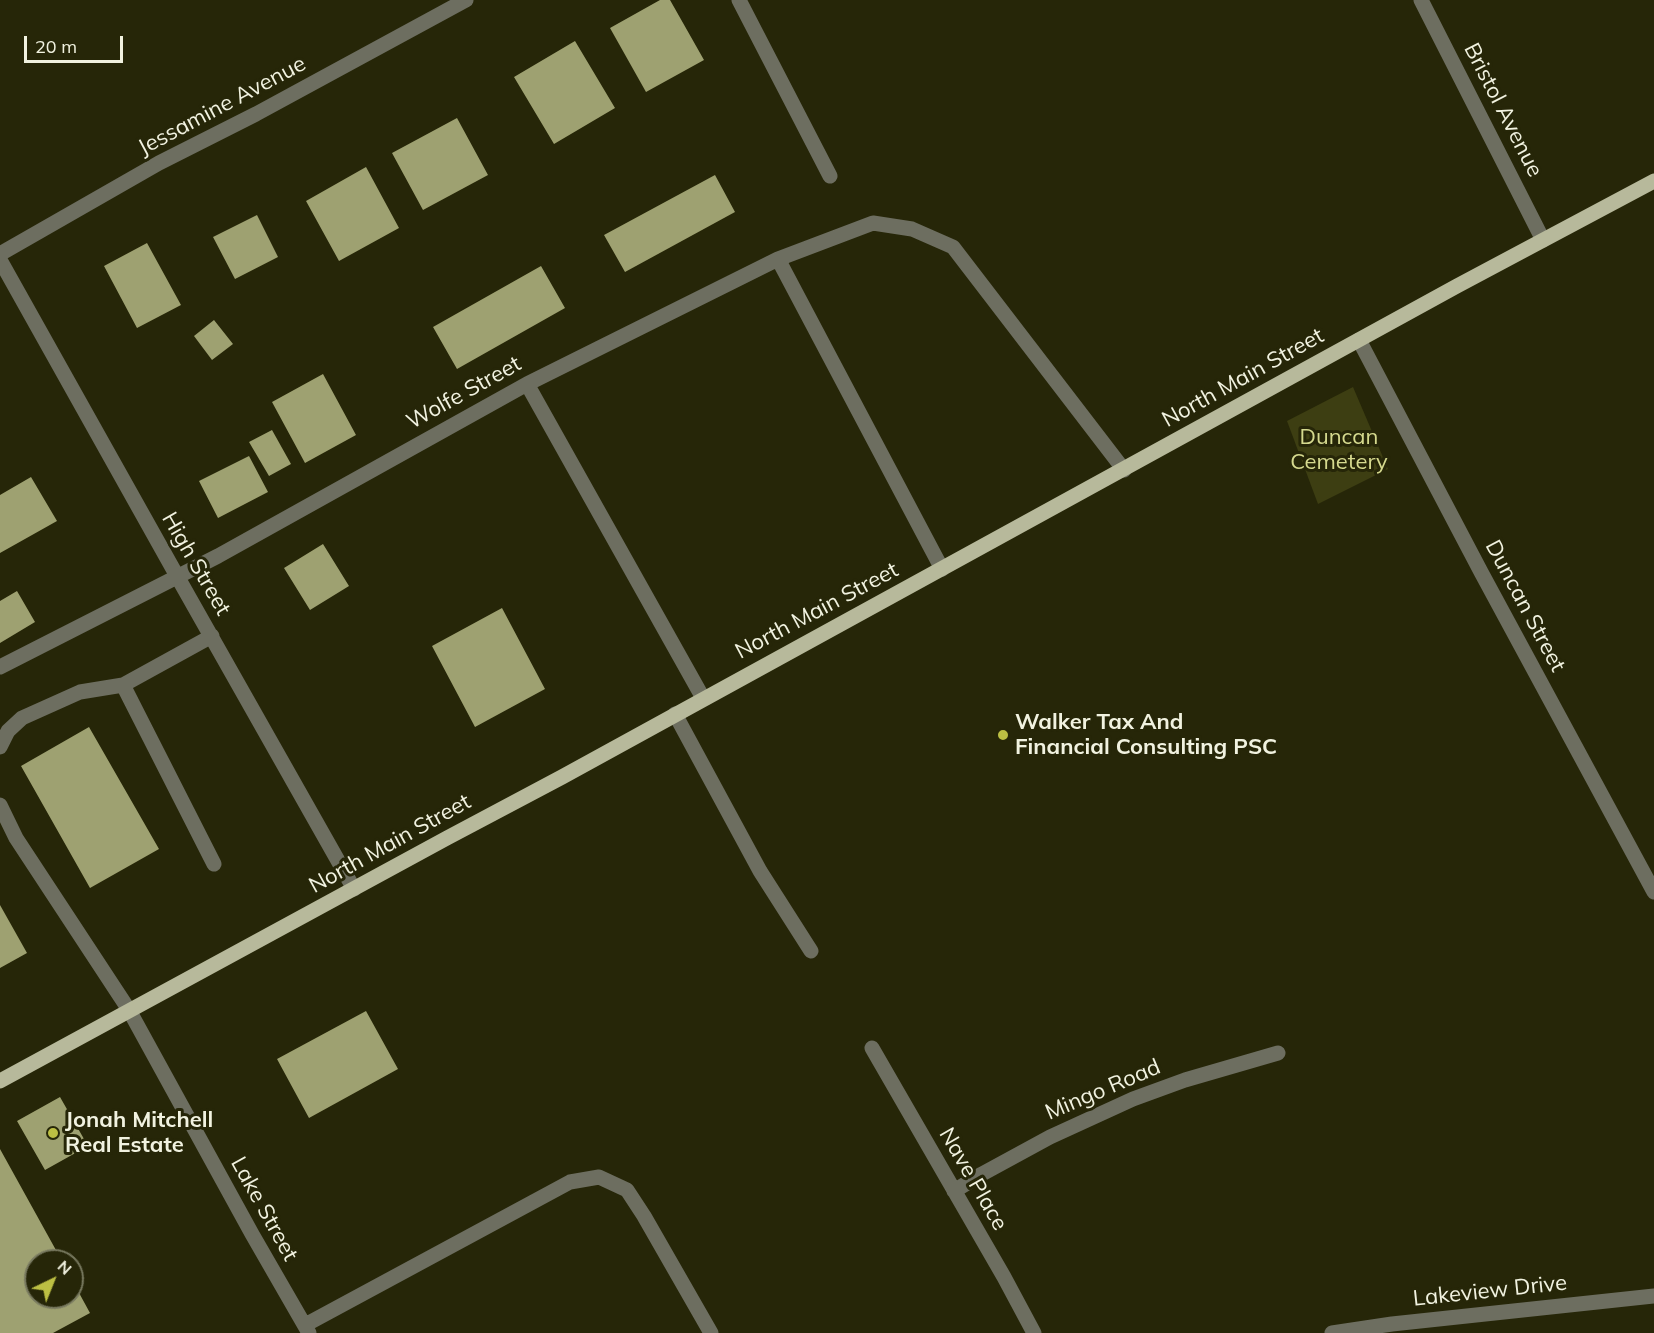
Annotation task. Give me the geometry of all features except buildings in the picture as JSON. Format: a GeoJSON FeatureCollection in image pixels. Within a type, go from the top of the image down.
{"type":"FeatureCollection","features":[{"type":"Feature","properties":{"kind":"main road","name":"North Main Street"},"geometry":{"type":"LineString","coordinates":[[0,1081],[1654,181]]}},
{"type":"Feature","properties":{"kind":"street","name":"Jessamine Avenue"},"geometry":{"type":"LineString","coordinates":[[0,254],[159,163],[266,109],[466,0]]}},
{"type":"Feature","properties":{"kind":"street"},"geometry":{"type":"LineString","coordinates":[[739,0],[830,176]]}},
{"type":"Feature","properties":{"kind":"street","name":"Bristol Avenue"},"geometry":{"type":"LineString","coordinates":[[1421,0],[1543,240]]}},
{"type":"Feature","properties":{"kind":"street","name":"Wolfe Street"},"geometry":{"type":"LineString","coordinates":[[0,667],[218,556],[527,384],[778,259],[873,223],[912,230],[953,248],[1124,470]]}},
{"type":"Feature","properties":{"kind":"street"},"geometry":{"type":"LineString","coordinates":[[778,259],[942,569]]}},
{"type":"Feature","properties":{"kind":"street","name":"High Street"},"geometry":{"type":"LineString","coordinates":[[0,260],[354,889]]}},
{"type":"Feature","properties":{"kind":"street","name":"Duncan Street"},"geometry":{"type":"LineString","coordinates":[[1359,340],[1654,892]]}},
{"type":"Feature","properties":{"kind":"street"},"geometry":{"type":"LineString","coordinates":[[527,384],[703,699]]}},
{"type":"Feature","properties":{"kind":"street"},"geometry":{"type":"LineString","coordinates":[[0,747],[8,731],[21,718],[80,692],[123,685],[212,636]]}},
{"type":"Feature","properties":{"kind":"street"},"geometry":{"type":"LineString","coordinates":[[123,685],[214,864]]}},
{"type":"Feature","properties":{"kind":"street"},"geometry":{"type":"LineString","coordinates":[[675,714],[760,871],[810,951]]}},
{"type":"Feature","properties":{"kind":"street","name":"Lake Street"},"geometry":{"type":"LineString","coordinates":[[0,805],[16,838],[129,1010],[307,1329]]}},
{"type":"Feature","properties":{"kind":"street","name":"Nave Place"},"geometry":{"type":"LineString","coordinates":[[872,1048],[1034,1333]]}},
{"type":"Feature","properties":{"kind":"street","name":"Mingo Road"},"geometry":{"type":"LineString","coordinates":[[954,1191],[1050,1137],[1133,1099],[1185,1080],[1278,1053]]}},
{"type":"Feature","properties":{"kind":"street"},"geometry":{"type":"LineString","coordinates":[[307,1329],[570,1182],[599,1177],[627,1190],[711,1333]]}},
{"type":"Feature","properties":{"kind":"street","name":"Lakeview Drive"},"geometry":{"type":"LineString","coordinates":[[1332,1333],[1392,1324],[1654,1296]]}},
{"type":"Feature","properties":{"kind":"green space","name":"Duncan Cemetery"},"geometry":{"type":"Polygon","coordinates":[[[1353,387],[1388,469],[1318,504],[1287,421],[1353,387]]]}},
{"type":"Feature","properties":{"kind":"place","name":"Walker Tax And Financial Consulting PSC"},"geometry":{"type":"Point","coordinates":[1003,735]}},
{"type":"Feature","properties":{"kind":"place","name":"Jonah Mitchell Real Estate"},"geometry":{"type":"Point","coordinates":[53,1133]}}]}
